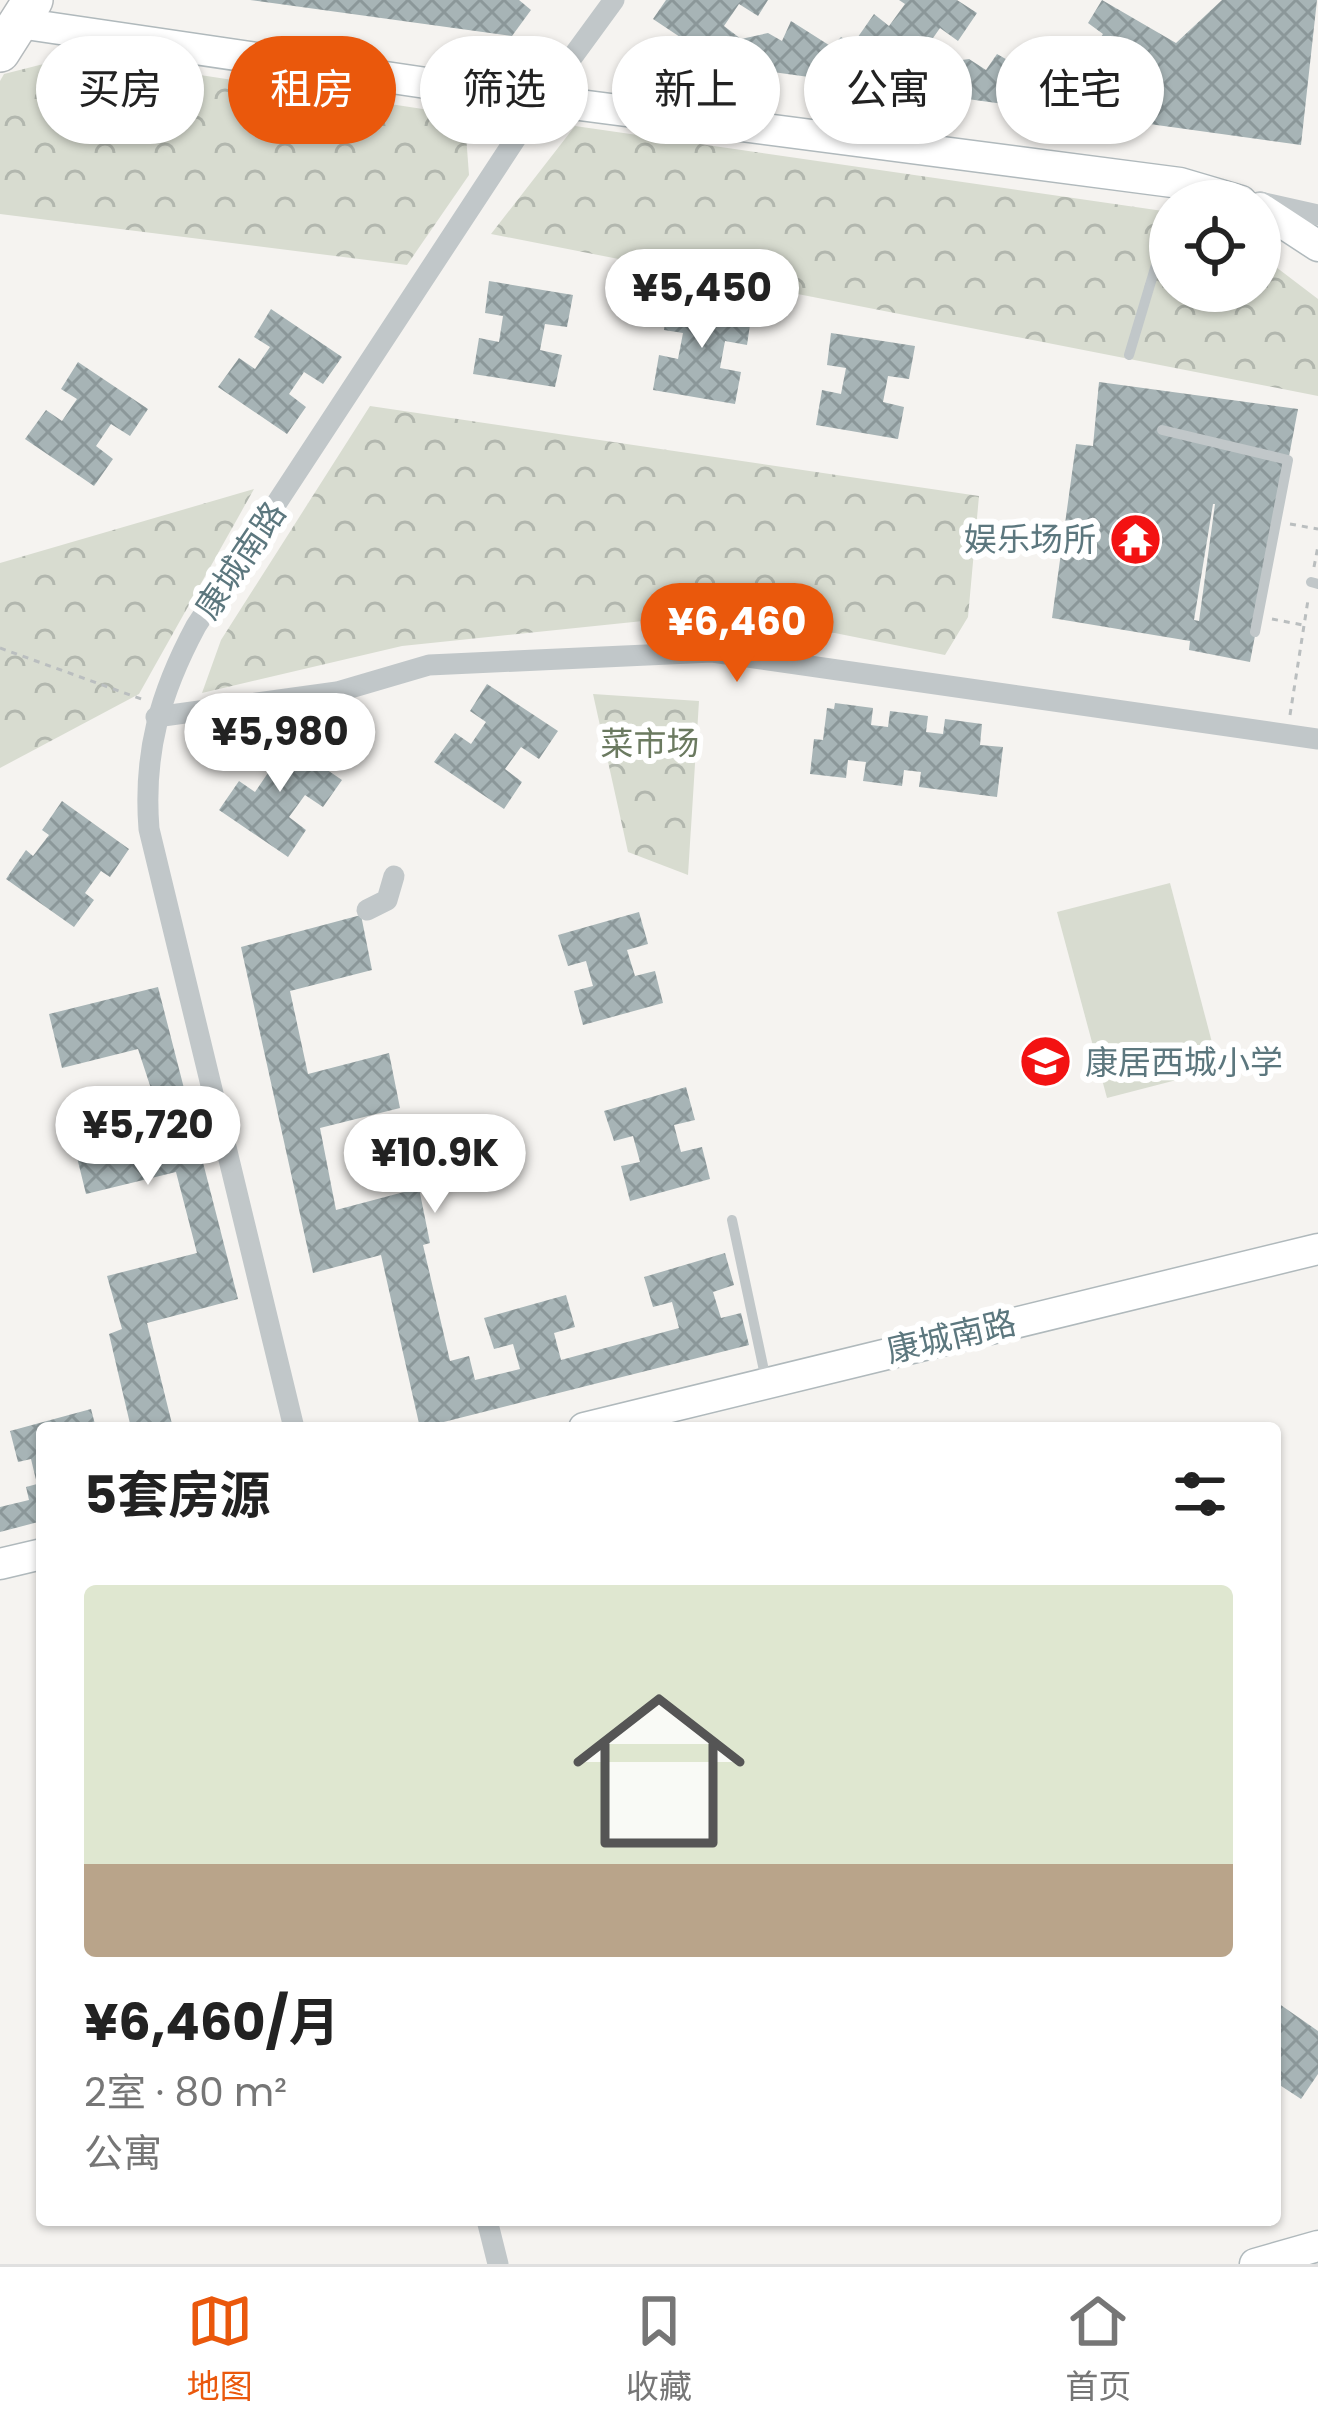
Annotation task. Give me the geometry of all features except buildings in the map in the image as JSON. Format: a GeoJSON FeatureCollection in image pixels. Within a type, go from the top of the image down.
{"type":"FeatureCollection","features":[{"type":"Feature","properties":{"kind":"street","name":"康城南路"},"geometry":{"type":"LineString","coordinates":[[588,36],[614,0]]}},
{"type":"Feature","properties":{"kind":"street"},"geometry":{"type":"LineString","coordinates":[[17,25],[420,83]]}},
{"type":"Feature","properties":{"kind":"street"},"geometry":{"type":"LineString","coordinates":[[588,107],[1149,188]]}},
{"type":"Feature","properties":{"kind":"street","name":"康城南路"},"geometry":{"type":"LineString","coordinates":[[293,1422],[149,830],[148,757],[156,717],[196,626],[512,144]]}},
{"type":"Feature","properties":{"kind":"street"},"geometry":{"type":"LineString","coordinates":[[1281,208],[1318,215]]}},
{"type":"Feature","properties":{"kind":"street"},"geometry":{"type":"LineString","coordinates":[[1281,220],[1318,246]]}},
{"type":"Feature","properties":{"kind":"street"},"geometry":{"type":"LineString","coordinates":[[156,717],[337,692],[429,664],[712,652],[1318,739]]}},
{"type":"Feature","properties":{"kind":"street"},"geometry":{"type":"LineString","coordinates":[[367,910],[387,900],[394,876]]}},
{"type":"Feature","properties":{"kind":"street","name":"康城南路"},"geometry":{"type":"LineString","coordinates":[[607,1422],[1318,1249]]}},
{"type":"Feature","properties":{"kind":"street"},"geometry":{"type":"LineString","coordinates":[[0,1564],[36,1555]]}},
{"type":"Feature","properties":{"kind":"street"},"geometry":{"type":"LineString","coordinates":[[489,2226],[498,2264]]}},
{"type":"Feature","properties":{"kind":"street"},"geometry":{"type":"LineString","coordinates":[[1255,2264],[1318,2246]]}},
{"type":"Feature","properties":{"kind":"lane"},"geometry":{"type":"LineString","coordinates":[[1129,355],[1149,288]]}},
{"type":"Feature","properties":{"kind":"lane"},"geometry":{"type":"LineString","coordinates":[[1162,430],[1288,460],[1255,632]]}},
{"type":"Feature","properties":{"kind":"lane"},"geometry":{"type":"LineString","coordinates":[[732,1220],[766,1380]]}},
{"type":"Feature","properties":{"kind":"path"},"geometry":{"type":"LineString","coordinates":[[1276,521],[1318,530]]}},
{"type":"Feature","properties":{"kind":"path"},"geometry":{"type":"LineString","coordinates":[[1287,735],[1318,545]]}},
{"type":"Feature","properties":{"kind":"path"},"geometry":{"type":"LineString","coordinates":[[1258,616],[1303,626]]}},
{"type":"Feature","properties":{"kind":"path"},"geometry":{"type":"LineString","coordinates":[[0,647],[140,694],[156,717]]}},
{"type":"Feature","properties":{"kind":"green space"},"geometry":{"type":"Polygon","coordinates":[[[36,66],[36,144],[204,144],[204,76],[228,79],[228,144],[396,144],[396,105],[420,109],[420,144],[467,144],[469,175],[407,265],[0,214],[0,81],[4,74],[36,66]]]}},
{"type":"Feature","properties":{"kind":"green space"},"geometry":{"type":"Polygon","coordinates":[[[588,128],[612,131],[612,144],[700,144],[1149,209],[1149,312],[1281,312],[1281,271],[1318,299],[1318,396],[491,234],[561,144],[588,144],[588,128]]]}},
{"type":"Feature","properties":{"kind":"green space"},"geometry":{"type":"Polygon","coordinates":[[[370,406],[979,496],[968,617],[945,655],[730,612],[402,646],[202,693],[221,640],[370,406]]]}},
{"type":"Feature","properties":{"kind":"green space"},"geometry":{"type":"Polygon","coordinates":[[[254,489],[139,694],[0,768],[0,563],[254,489]]]}},
{"type":"Feature","properties":{"kind":"green space","name":"菜市场"},"geometry":{"type":"Polygon","coordinates":[[[593,694],[699,701],[688,875],[628,852],[593,694]]]}},
{"type":"Feature","properties":{"kind":"green space"},"geometry":{"type":"Polygon","coordinates":[[[1170,883],[1219,1069],[1107,1098],[1057,912],[1170,883]]]}},
{"type":"Feature","properties":{"kind":"place","name":"娱乐场所"},"geometry":{"type":"Point","coordinates":[1135,539]}},
{"type":"Feature","properties":{"kind":"place","name":"康居西城小学"},"geometry":{"type":"Point","coordinates":[1046,1062]}}]}
